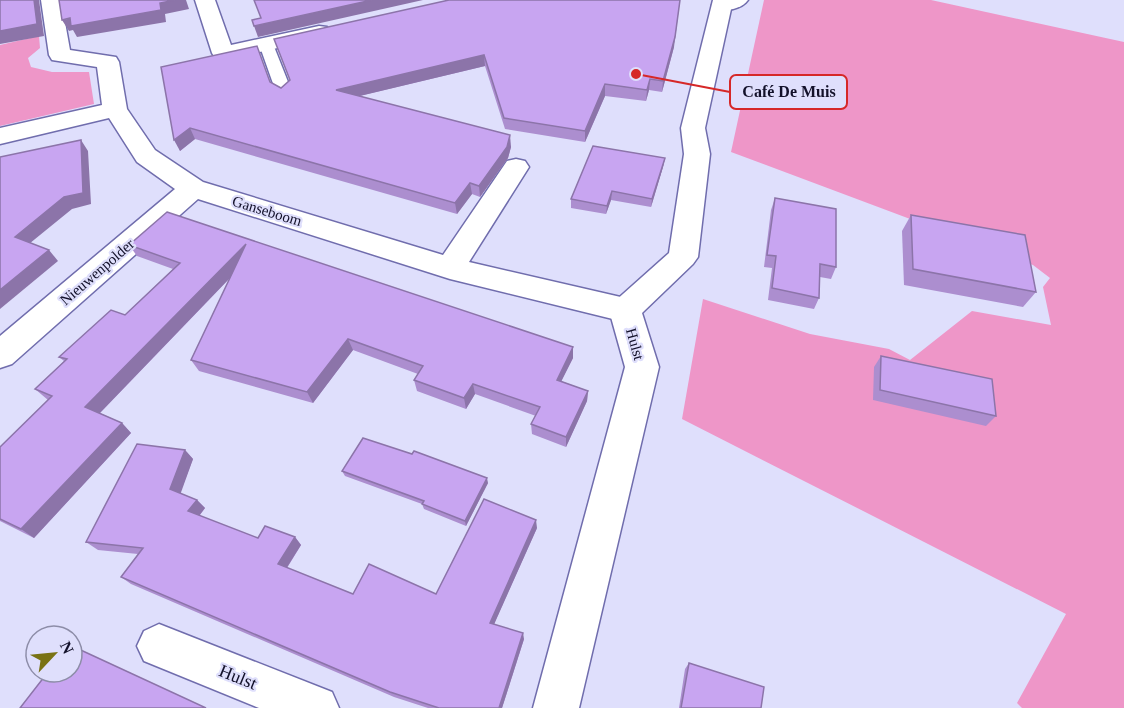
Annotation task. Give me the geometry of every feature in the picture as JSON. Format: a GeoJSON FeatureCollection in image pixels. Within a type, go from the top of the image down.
{"type":"FeatureCollection","features":[{"type":"Feature","properties":{"kind":"street","name":"Ganseboom"},"geometry":{"type":"LineString","coordinates":[[51,0],[60,55],[108,62],[115,109],[146,156],[193,188],[450,268],[626,310]]}},
{"type":"Feature","properties":{"kind":"street"},"geometry":{"type":"LineString","coordinates":[[205,0],[223,53],[345,27]]}},
{"type":"Feature","properties":{"kind":"street","name":"Hulst"},"geometry":{"type":"LineString","coordinates":[[556,708],[642,367],[626,310],[683,257],[697,154],[693,128],[728,2]]}},
{"type":"Feature","properties":{"kind":"street"},"geometry":{"type":"LineString","coordinates":[[0,136],[115,109]]}},
{"type":"Feature","properties":{"kind":"street"},"geometry":{"type":"LineString","coordinates":[[450,268],[516,167]]}},
{"type":"Feature","properties":{"kind":"street","name":"Nieuwenpolder"},"geometry":{"type":"LineString","coordinates":[[0,355],[193,188]]}},
{"type":"Feature","properties":{"kind":"street","name":"Hulst"},"geometry":{"type":"LineString","coordinates":[[159,646],[316,708]]}},
{"type":"Feature","properties":{"kind":"lane"},"geometry":{"type":"LineString","coordinates":[[266,44],[284,92]]}},
{"type":"Feature","properties":{"kind":"shaded area"},"geometry":{"type":"Polygon","coordinates":[[[764,0],[931,0],[1124,42],[1124,708],[1022,708],[1017,703],[1066,614],[682,419],[703,299],[810,334],[889,349],[910,360],[972,311],[1051,325],[1043,287],[1050,278],[1033,265],[731,152],[764,0]]]}},
{"type":"Feature","properties":{"kind":"shaded area"},"geometry":{"type":"Polygon","coordinates":[[[39,36],[40,48],[28,58],[31,67],[52,72],[89,72],[94,104],[0,126],[0,45],[39,36]]]}},
{"type":"Feature","properties":{"kind":"building"},"geometry":{"type":"Polygon","coordinates":[[[0,0],[34,0],[37,24],[0,31],[0,0]]]}},
{"type":"Feature","properties":{"kind":"building"},"geometry":{"type":"Polygon","coordinates":[[[59,0],[175,0],[160,3],[161,10],[71,26],[70,18],[62,20],[59,0]]]}},
{"type":"Feature","properties":{"kind":"building"},"geometry":{"type":"Polygon","coordinates":[[[254,0],[372,0],[254,26],[252,20],[261,18],[254,0]]]}},
{"type":"Feature","properties":{"kind":"building"},"geometry":{"type":"Polygon","coordinates":[[[449,0],[680,0],[675,37],[663,81],[650,79],[647,90],[605,84],[585,131],[504,118],[484,55],[336,90],[510,135],[507,147],[479,186],[470,183],[455,203],[190,128],[174,140],[161,67],[257,46],[270,82],[281,88],[290,80],[274,39],[449,0]]]}},
{"type":"Feature","properties":{"kind":"building"},"geometry":{"type":"Polygon","coordinates":[[[81,140],[83,193],[64,197],[15,237],[49,250],[0,290],[0,157],[81,140]]]}},
{"type":"Feature","properties":{"kind":"building"},"geometry":{"type":"Polygon","coordinates":[[[593,146],[665,158],[652,199],[612,191],[607,206],[571,199],[593,146]]]}},
{"type":"Feature","properties":{"kind":"building"},"geometry":{"type":"Polygon","coordinates":[[[775,198],[836,209],[836,267],[820,264],[819,298],[772,288],[776,256],[767,255],[775,198]]]}},
{"type":"Feature","properties":{"kind":"building"},"geometry":{"type":"Polygon","coordinates":[[[167,212],[573,347],[557,380],[588,391],[566,437],[531,424],[540,407],[473,384],[464,398],[414,380],[423,366],[348,339],[307,392],[191,360],[246,244],[85,407],[122,423],[21,529],[0,519],[0,447],[52,396],[35,389],[67,359],[59,357],[111,310],[125,315],[180,263],[129,245],[167,212]]]}},
{"type":"Feature","properties":{"kind":"building"},"geometry":{"type":"Polygon","coordinates":[[[911,215],[1025,235],[1036,292],[913,269],[911,215]]]}},
{"type":"Feature","properties":{"kind":"building"},"geometry":{"type":"Polygon","coordinates":[[[881,356],[992,379],[996,416],[880,390],[881,356]]]}},
{"type":"Feature","properties":{"kind":"building"},"geometry":{"type":"Polygon","coordinates":[[[363,438],[412,454],[414,451],[487,478],[465,521],[422,504],[424,501],[342,471],[363,438]]]}},
{"type":"Feature","properties":{"kind":"building"},"geometry":{"type":"Polygon","coordinates":[[[137,444],[185,450],[170,489],[197,500],[188,511],[258,538],[265,526],[295,537],[278,564],[353,594],[369,564],[436,594],[484,499],[536,520],[490,623],[523,633],[499,708],[439,708],[390,692],[121,577],[143,548],[86,542],[137,444]]]}},
{"type":"Feature","properties":{"kind":"building"},"geometry":{"type":"Polygon","coordinates":[[[84,652],[206,708],[20,708],[39,684],[84,684],[84,652]]]}},
{"type":"Feature","properties":{"kind":"building"},"geometry":{"type":"Polygon","coordinates":[[[689,663],[764,687],[761,708],[681,708],[689,663]]]}},
{"type":"Feature","properties":{"kind":"place","name":"Café De Muis"},"geometry":{"type":"Point","coordinates":[636,74]}}]}
